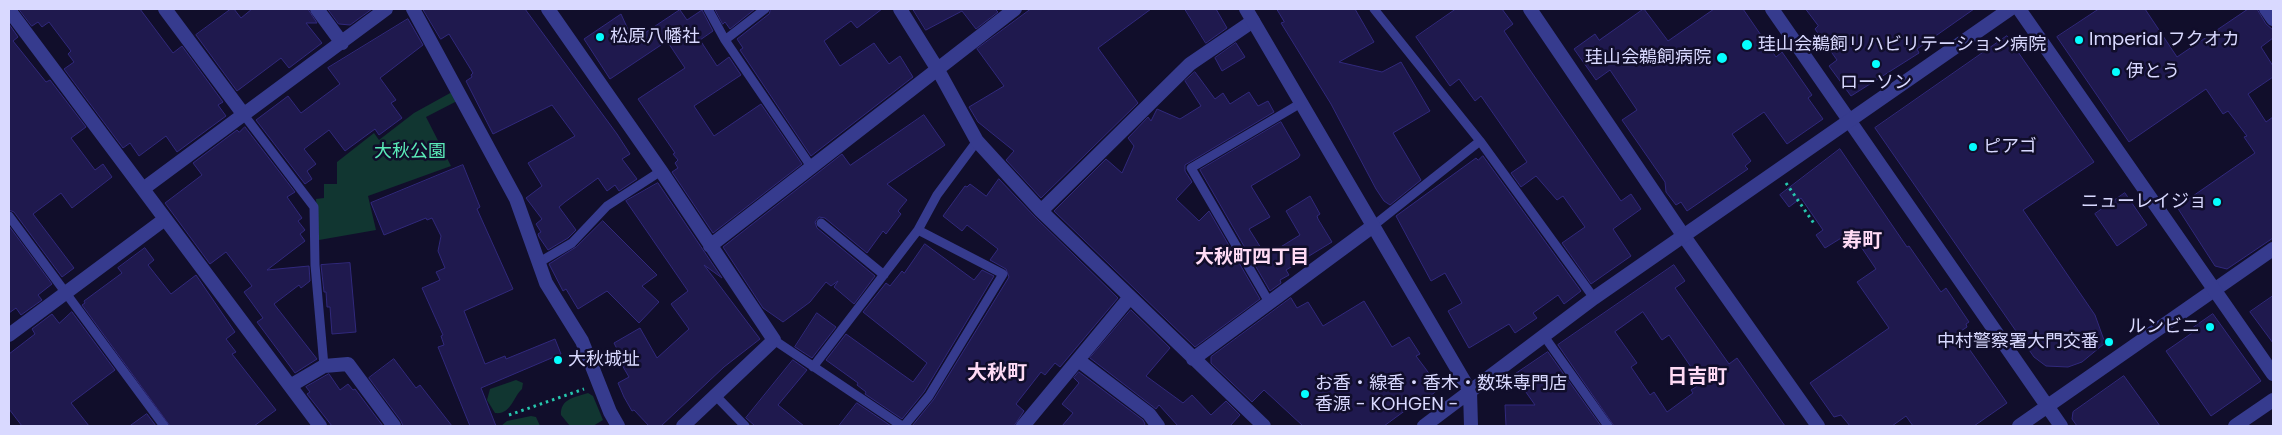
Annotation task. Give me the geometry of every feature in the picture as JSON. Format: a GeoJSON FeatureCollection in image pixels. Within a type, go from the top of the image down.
{"type":"FeatureCollection","features":[{"type":"Feature","properties":{"kind":"street"},"geometry":{"type":"LineString","coordinates":[[165,9],[244,115]]}},
{"type":"Feature","properties":{"kind":"street"},"geometry":{"type":"LineString","coordinates":[[316,9],[342,43]]}},
{"type":"Feature","properties":{"kind":"street"},"geometry":{"type":"LineString","coordinates":[[143,190],[386,9]]}},
{"type":"Feature","properties":{"kind":"street"},"geometry":{"type":"LineString","coordinates":[[413,9],[516,199],[546,283],[582,341],[598,384],[618,426]]}},
{"type":"Feature","properties":{"kind":"street"},"geometry":{"type":"LineString","coordinates":[[548,9],[661,171],[774,340],[714,394],[683,426]]}},
{"type":"Feature","properties":{"kind":"street"},"geometry":{"type":"LineString","coordinates":[[900,9],[938,70],[977,142],[1041,211],[1264,426]]}},
{"type":"Feature","properties":{"kind":"street"},"geometry":{"type":"LineString","coordinates":[[710,246],[1015,9]]}},
{"type":"Feature","properties":{"kind":"street"},"geometry":{"type":"LineString","coordinates":[[1530,9],[1683,236],[1818,426]]}},
{"type":"Feature","properties":{"kind":"street"},"geometry":{"type":"LineString","coordinates":[[1772,9],[2061,426]]}},
{"type":"Feature","properties":{"kind":"street"},"geometry":{"type":"LineString","coordinates":[[1424,426],[1594,298],[2010,9]]}},
{"type":"Feature","properties":{"kind":"street"},"geometry":{"type":"LineString","coordinates":[[2019,9],[2273,374]]}},
{"type":"Feature","properties":{"kind":"street"},"geometry":{"type":"LineString","coordinates":[[2266,9],[2273,19]]}},
{"type":"Feature","properties":{"kind":"street"},"geometry":{"type":"LineString","coordinates":[[9,10],[320,426]]}},
{"type":"Feature","properties":{"kind":"street"},"geometry":{"type":"LineString","coordinates":[[1041,211],[1190,64],[1249,15],[1470,391],[1471,426]]}},
{"type":"Feature","properties":{"kind":"street"},"geometry":{"type":"LineString","coordinates":[[9,335],[165,219]]}},
{"type":"Feature","properties":{"kind":"street"},"geometry":{"type":"LineString","coordinates":[[1193,359],[1373,226]]}},
{"type":"Feature","properties":{"kind":"street"},"geometry":{"type":"LineString","coordinates":[[2019,426],[2273,249]]}},
{"type":"Feature","properties":{"kind":"street"},"geometry":{"type":"LineString","coordinates":[[1023,426],[1130,297]]}},
{"type":"Feature","properties":{"kind":"street"},"geometry":{"type":"LineString","coordinates":[[1078,360],[1149,414],[1158,426]]}},
{"type":"Feature","properties":{"kind":"street"},"geometry":{"type":"LineString","coordinates":[[290,386],[324,366],[348,364],[394,426]]}},
{"type":"Feature","properties":{"kind":"street"},"geometry":{"type":"LineString","coordinates":[[2235,426],[2273,400]]}},
{"type":"Feature","properties":{"kind":"lane"},"geometry":{"type":"LineString","coordinates":[[708,9],[725,40],[812,168]]}},
{"type":"Feature","properties":{"kind":"lane"},"geometry":{"type":"LineString","coordinates":[[725,40],[765,9]]}},
{"type":"Feature","properties":{"kind":"lane"},"geometry":{"type":"LineString","coordinates":[[1374,9],[1480,141],[1594,298]]}},
{"type":"Feature","properties":{"kind":"lane"},"geometry":{"type":"LineString","coordinates":[[1269,302],[1191,168],[1301,103]]}},
{"type":"Feature","properties":{"kind":"lane"},"geometry":{"type":"LineString","coordinates":[[244,115],[314,207],[315,265],[324,366]]}},
{"type":"Feature","properties":{"kind":"lane"},"geometry":{"type":"LineString","coordinates":[[1373,226],[1480,141]]}},
{"type":"Feature","properties":{"kind":"lane"},"geometry":{"type":"LineString","coordinates":[[813,367],[918,230],[937,195],[977,142]]}},
{"type":"Feature","properties":{"kind":"lane"},"geometry":{"type":"LineString","coordinates":[[538,263],[572,242],[607,206],[661,171]]}},
{"type":"Feature","properties":{"kind":"lane"},"geometry":{"type":"LineString","coordinates":[[9,216],[164,426]]}},
{"type":"Feature","properties":{"kind":"lane"},"geometry":{"type":"LineString","coordinates":[[821,223],[884,275]]}},
{"type":"Feature","properties":{"kind":"lane"},"geometry":{"type":"LineString","coordinates":[[774,340],[903,426],[929,396],[1003,274],[918,230]]}},
{"type":"Feature","properties":{"kind":"lane"},"geometry":{"type":"LineString","coordinates":[[1544,336],[1608,426]]}},
{"type":"Feature","properties":{"kind":"lane"},"geometry":{"type":"LineString","coordinates":[[714,394],[744,426]]}},
{"type":"Feature","properties":{"kind":"path"},"geometry":{"type":"LineString","coordinates":[[1777,170],[1815,225]]}},
{"type":"Feature","properties":{"kind":"path"},"geometry":{"type":"LineString","coordinates":[[509,415],[598,384]]}},
{"type":"Feature","properties":{"kind":"green space","name":"大秋公園"},"geometry":{"type":"Polygon","coordinates":[[[452,92],[457,101],[426,117],[451,166],[368,196],[376,230],[319,240],[316,199],[324,198],[324,184],[337,184],[337,162],[374,133],[379,140],[414,113],[452,92]]]}},
{"type":"Feature","properties":{"kind":"green space"},"geometry":{"type":"Polygon","coordinates":[[[516,380],[523,383],[522,389],[505,411],[495,413],[487,400],[490,389],[516,380]]]}},
{"type":"Feature","properties":{"kind":"green space"},"geometry":{"type":"Polygon","coordinates":[[[588,393],[593,396],[603,420],[593,426],[570,426],[561,415],[563,405],[569,400],[588,393]]]}},
{"type":"Feature","properties":{"kind":"green space"},"geometry":{"type":"Polygon","coordinates":[[[531,416],[536,417],[540,426],[501,426],[507,421],[531,416]]]}},
{"type":"Feature","properties":{"kind":"building"},"geometry":{"type":"Polygon","coordinates":[[[19,9],[140,9],[173,53],[182,46],[223,102],[218,105],[226,116],[177,152],[166,136],[139,156],[130,143],[123,148],[64,69],[74,62],[68,54],[71,51],[49,22],[42,27],[38,22],[32,26],[19,9]]]}},
{"type":"Feature","properties":{"kind":"building"},"geometry":{"type":"Polygon","coordinates":[[[231,9],[234,9],[241,18],[252,9],[308,9],[317,23],[306,23],[322,43],[289,68],[281,58],[237,91],[196,35],[231,9]]]}},
{"type":"Feature","properties":{"kind":"building"},"geometry":{"type":"Polygon","coordinates":[[[328,9],[372,9],[350,25],[339,24],[328,9]]]}},
{"type":"Feature","properties":{"kind":"building"},"geometry":{"type":"Polygon","coordinates":[[[423,9],[525,9],[617,134],[630,154],[622,159],[637,179],[619,191],[615,185],[607,191],[598,178],[565,202],[559,207],[576,230],[568,238],[548,250],[539,237],[538,234],[541,232],[536,224],[542,219],[526,198],[542,186],[528,163],[575,136],[552,105],[493,134],[466,81],[472,77],[473,73],[449,34],[441,39],[423,9]]]}},
{"type":"Feature","properties":{"kind":"building"},"geometry":{"type":"Polygon","coordinates":[[[715,9],[755,9],[730,29],[725,22],[723,24],[715,9]]]}},
{"type":"Feature","properties":{"kind":"building"},"geometry":{"type":"Polygon","coordinates":[[[771,9],[882,9],[857,28],[851,21],[824,41],[840,66],[874,43],[889,64],[900,56],[913,77],[811,156],[740,50],[743,48],[737,39],[769,14],[771,9]]]}},
{"type":"Feature","properties":{"kind":"building"},"geometry":{"type":"Polygon","coordinates":[[[913,9],[995,9],[998,12],[976,29],[962,11],[926,30],[913,9]]]}},
{"type":"Feature","properties":{"kind":"building"},"geometry":{"type":"Polygon","coordinates":[[[1031,9],[1151,9],[1098,48],[1138,103],[1041,198],[1006,160],[1014,151],[978,122],[969,107],[1004,86],[977,49],[1031,9]]]}},
{"type":"Feature","properties":{"kind":"building"},"geometry":{"type":"Polygon","coordinates":[[[1185,9],[1216,9],[1227,28],[1206,43],[1185,9]]]}},
{"type":"Feature","properties":{"kind":"building"},"geometry":{"type":"Polygon","coordinates":[[[1277,9],[1355,9],[1374,42],[1339,62],[1382,72],[1401,62],[1430,111],[1393,133],[1421,180],[1390,205],[1384,201],[1376,189],[1331,104],[1281,23],[1284,22],[1277,9]]]}},
{"type":"Feature","properties":{"kind":"building"},"geometry":{"type":"Polygon","coordinates":[[[1456,9],[1502,9],[1513,24],[1504,31],[1621,201],[1631,194],[1641,209],[1613,229],[1631,256],[1591,284],[1562,243],[1585,227],[1563,196],[1557,200],[1536,176],[1521,187],[1511,173],[1527,162],[1481,96],[1475,101],[1459,79],[1450,86],[1416,37],[1456,9]]]}},
{"type":"Feature","properties":{"kind":"building"},"geometry":{"type":"Polygon","coordinates":[[[1644,9],[1668,41],[1714,9],[1743,9],[1776,57],[1782,52],[1812,95],[1808,98],[1823,119],[1787,144],[1764,112],[1732,134],[1751,161],[1745,166],[1748,169],[1687,211],[1681,202],[1676,205],[1666,192],[1665,182],[1622,120],[1637,110],[1610,70],[1596,80],[1574,49],[1595,34],[1599,40],[1644,9]]]}},
{"type":"Feature","properties":{"kind":"building"},"geometry":{"type":"Polygon","coordinates":[[[1806,9],[1974,9],[1917,49],[1919,53],[1851,96],[1829,66],[1837,60],[1815,29],[1818,26],[1806,9]]]}},
{"type":"Feature","properties":{"kind":"building"},"geometry":{"type":"Polygon","coordinates":[[[2099,9],[2145,9],[2177,57],[2248,9],[2257,9],[2266,24],[2273,30],[2273,38],[2261,47],[2273,66],[2273,77],[2248,94],[2266,122],[2273,117],[2273,238],[2227,269],[2215,266],[2177,207],[2255,153],[2244,137],[2247,136],[2228,111],[2223,114],[2206,89],[2129,142],[2057,37],[2099,9]]]}},
{"type":"Feature","properties":{"kind":"building"},"geometry":{"type":"Polygon","coordinates":[[[680,10],[687,20],[702,10],[713,31],[700,40],[717,66],[729,57],[741,75],[694,106],[714,136],[761,104],[802,164],[713,233],[672,172],[678,168],[675,163],[678,160],[673,154],[675,153],[638,99],[685,68],[667,41],[610,79],[584,39],[621,14],[630,34],[637,29],[641,35],[680,10]]]}},
{"type":"Feature","properties":{"kind":"building"},"geometry":{"type":"Polygon","coordinates":[[[408,19],[423,45],[380,78],[396,100],[391,103],[402,118],[379,135],[375,129],[345,151],[329,130],[304,149],[316,164],[307,171],[312,179],[305,184],[256,120],[288,96],[301,113],[340,84],[328,68],[408,19]]]}},
{"type":"Feature","properties":{"kind":"building"},"geometry":{"type":"Polygon","coordinates":[[[9,24],[18,37],[13,41],[46,82],[50,80],[86,127],[71,138],[95,170],[103,164],[112,177],[72,208],[61,193],[33,214],[74,268],[62,277],[14,212],[9,210],[9,24]]]}},
{"type":"Feature","properties":{"kind":"building"},"geometry":{"type":"Polygon","coordinates":[[[2007,36],[2094,162],[2023,210],[2095,315],[2105,343],[2082,362],[2068,367],[2046,366],[2034,357],[1875,128],[2007,36]]]}},
{"type":"Feature","properties":{"kind":"building"},"geometry":{"type":"Polygon","coordinates":[[[1236,43],[1245,57],[1222,71],[1215,58],[1236,43]]]}},
{"type":"Feature","properties":{"kind":"building"},"geometry":{"type":"Polygon","coordinates":[[[1195,72],[1215,99],[1223,93],[1230,104],[1249,92],[1258,106],[1268,101],[1274,112],[1185,165],[1185,171],[1192,182],[1176,199],[1199,221],[1209,211],[1260,299],[1195,347],[1054,211],[1106,159],[1122,173],[1134,146],[1128,138],[1148,117],[1151,121],[1157,109],[1180,119],[1201,106],[1185,81],[1195,72]]]}},
{"type":"Feature","properties":{"kind":"building"},"geometry":{"type":"Polygon","coordinates":[[[924,115],[945,145],[887,184],[907,200],[898,211],[901,214],[886,234],[883,231],[867,253],[825,218],[819,217],[815,222],[817,228],[875,276],[854,304],[834,287],[838,281],[831,286],[826,282],[810,302],[783,322],[763,308],[723,247],[842,154],[850,165],[924,115]]]}},
{"type":"Feature","properties":{"kind":"building"},"geometry":{"type":"Polygon","coordinates":[[[1281,122],[1300,155],[1251,186],[1270,217],[1249,229],[1266,256],[1300,235],[1286,211],[1310,196],[1320,214],[1317,216],[1318,219],[1332,242],[1286,270],[1289,275],[1280,280],[1281,283],[1270,291],[1200,170],[1281,122]]]}},
{"type":"Feature","properties":{"kind":"building"},"geometry":{"type":"Polygon","coordinates":[[[245,127],[295,192],[287,197],[302,218],[298,221],[305,230],[300,234],[305,241],[267,270],[309,266],[310,281],[301,288],[299,285],[274,304],[317,359],[295,373],[257,322],[263,318],[244,292],[252,286],[226,252],[210,264],[165,203],[202,175],[193,163],[237,130],[239,132],[245,127]]]}},
{"type":"Feature","properties":{"kind":"building"},"geometry":{"type":"Polygon","coordinates":[[[1840,149],[1907,247],[1909,246],[1941,292],[1946,288],[1969,322],[1966,324],[1967,327],[1958,333],[2007,403],[1974,426],[1913,426],[1906,416],[1892,426],[1850,426],[1841,415],[1834,417],[1810,383],[1889,328],[1857,282],[1876,269],[1851,232],[1825,248],[1816,235],[1823,230],[1801,198],[1789,207],[1780,195],[1840,149]]]}},
{"type":"Feature","properties":{"kind":"building"},"geometry":{"type":"Polygon","coordinates":[[[1483,156],[1581,291],[1564,304],[1558,295],[1533,313],[1537,318],[1515,333],[1509,324],[1469,348],[1448,311],[1462,303],[1445,273],[1431,281],[1396,216],[1476,158],[1478,160],[1483,156]]]}},
{"type":"Feature","properties":{"kind":"building"},"geometry":{"type":"Polygon","coordinates":[[[463,165],[480,207],[477,209],[513,289],[464,311],[485,364],[505,356],[506,359],[555,339],[561,354],[481,388],[496,426],[470,426],[438,347],[444,345],[441,336],[443,335],[422,288],[440,280],[436,272],[445,268],[438,251],[441,236],[432,218],[427,220],[426,218],[384,235],[371,203],[463,165]]]}},
{"type":"Feature","properties":{"kind":"building"},"geometry":{"type":"Polygon","coordinates":[[[999,179],[1118,298],[1060,367],[1055,363],[1045,375],[1041,372],[1016,404],[1024,411],[1014,426],[912,426],[934,399],[1009,277],[1006,269],[990,260],[998,249],[967,225],[962,231],[943,216],[965,186],[967,187],[970,184],[986,196],[999,179]]]}},
{"type":"Feature","properties":{"kind":"building"},"geometry":{"type":"Polygon","coordinates":[[[658,183],[722,278],[704,265],[760,339],[724,367],[661,426],[649,426],[634,410],[632,411],[618,383],[629,377],[615,353],[618,351],[614,343],[640,328],[657,358],[689,329],[671,304],[688,291],[626,201],[658,183]]]}},
{"type":"Feature","properties":{"kind":"building"},"geometry":{"type":"Polygon","coordinates":[[[2125,193],[2147,225],[2117,246],[2095,214],[2125,193]]]}},
{"type":"Feature","properties":{"kind":"building"},"geometry":{"type":"Polygon","coordinates":[[[603,221],[657,275],[642,286],[659,302],[639,323],[607,291],[578,309],[566,289],[563,291],[549,264],[576,247],[603,221]]]}},
{"type":"Feature","properties":{"kind":"building"},"geometry":{"type":"Polygon","coordinates":[[[9,226],[52,284],[38,295],[42,300],[21,315],[16,308],[9,313],[9,226]]]}},
{"type":"Feature","properties":{"kind":"building"},"geometry":{"type":"Polygon","coordinates":[[[925,244],[974,280],[982,270],[994,276],[924,392],[902,419],[865,394],[866,392],[857,385],[858,383],[826,360],[846,334],[913,382],[927,363],[863,312],[886,283],[890,286],[902,271],[904,273],[925,244]]]}},
{"type":"Feature","properties":{"kind":"building"},"geometry":{"type":"Polygon","coordinates":[[[145,248],[154,260],[148,265],[171,294],[196,275],[235,332],[226,339],[236,352],[232,354],[276,410],[254,426],[170,426],[82,305],[85,303],[84,301],[122,273],[118,268],[145,248]]]}},
{"type":"Feature","properties":{"kind":"building"},"geometry":{"type":"Polygon","coordinates":[[[350,263],[356,332],[332,334],[330,307],[327,307],[321,265],[350,263]]]}},
{"type":"Feature","properties":{"kind":"building"},"geometry":{"type":"Polygon","coordinates":[[[1674,265],[1685,281],[1675,288],[1729,364],[1737,358],[1785,426],[1614,426],[1558,345],[1674,265]],[[1643,312],[1615,332],[1637,363],[1631,367],[1650,395],[1654,392],[1667,412],[1693,393],[1691,390],[1702,383],[1669,335],[1662,340],[1643,312]]]}},
{"type":"Feature","properties":{"kind":"building"},"geometry":{"type":"Polygon","coordinates":[[[2273,296],[2273,343],[2250,312],[2273,296]]]}},
{"type":"Feature","properties":{"kind":"building"},"geometry":{"type":"Polygon","coordinates":[[[1291,298],[1297,308],[1308,302],[1323,326],[1364,301],[1392,347],[1409,337],[1420,354],[1416,356],[1440,388],[1413,410],[1410,407],[1384,426],[1303,426],[1264,390],[1252,402],[1211,363],[1211,357],[1291,298]]]}},
{"type":"Feature","properties":{"kind":"building"},"geometry":{"type":"Polygon","coordinates":[[[1131,310],[1170,348],[1146,376],[1183,403],[1192,395],[1211,415],[1226,401],[1240,415],[1230,426],[1178,426],[1159,405],[1156,409],[1090,358],[1131,310]]]}},
{"type":"Feature","properties":{"kind":"building"},"geometry":{"type":"Polygon","coordinates":[[[72,312],[115,370],[71,403],[89,426],[22,426],[9,409],[9,354],[35,334],[32,329],[52,314],[59,323],[72,312]]]}},
{"type":"Feature","properties":{"kind":"building"},"geometry":{"type":"Polygon","coordinates":[[[817,313],[836,327],[812,358],[795,347],[817,313]]]}},
{"type":"Feature","properties":{"kind":"building"},"geometry":{"type":"Polygon","coordinates":[[[2213,314],[2261,381],[2211,416],[2166,351],[2192,333],[2190,330],[2213,314]]]}},
{"type":"Feature","properties":{"kind":"building"},"geometry":{"type":"Polygon","coordinates":[[[1548,352],[1601,426],[1506,426],[1505,405],[1535,405],[1514,375],[1548,352]]]}},
{"type":"Feature","properties":{"kind":"building"},"geometry":{"type":"Polygon","coordinates":[[[394,359],[416,388],[420,385],[452,426],[403,426],[369,378],[394,359]]]}},
{"type":"Feature","properties":{"kind":"building"},"geometry":{"type":"Polygon","coordinates":[[[793,360],[807,370],[778,405],[804,426],[755,426],[746,418],[793,360]]]}},
{"type":"Feature","properties":{"kind":"building"},"geometry":{"type":"Polygon","coordinates":[[[1079,372],[1143,420],[1144,426],[1062,426],[1073,413],[1062,404],[1079,383],[1074,378],[1079,372]]]}},
{"type":"Feature","properties":{"kind":"building"},"geometry":{"type":"Polygon","coordinates":[[[329,374],[340,390],[348,384],[353,390],[355,389],[383,426],[332,426],[307,394],[310,392],[306,387],[329,374]]]}},
{"type":"Feature","properties":{"kind":"building"},"geometry":{"type":"Polygon","coordinates":[[[2124,376],[2160,426],[2077,426],[2072,419],[2073,412],[2124,376]]]}},
{"type":"Feature","properties":{"kind":"building"},"geometry":{"type":"Polygon","coordinates":[[[857,403],[891,426],[839,426],[857,403]]]}},
{"type":"Feature","properties":{"kind":"building"},"geometry":{"type":"Polygon","coordinates":[[[147,414],[156,426],[130,426],[147,414]]]}},
{"type":"Feature","properties":{"kind":"place","name":"松原八幡社"},"geometry":{"type":"Point","coordinates":[600,37]}},
{"type":"Feature","properties":{"kind":"place","name":"Imperial フクオカ"},"geometry":{"type":"Point","coordinates":[2079,40]}},
{"type":"Feature","properties":{"kind":"place","name":"珪山会鵜飼リハビリテーション病院"},"geometry":{"type":"Point","coordinates":[1747,45]}},
{"type":"Feature","properties":{"kind":"place","name":"珪山会鵜飼病院"},"geometry":{"type":"Point","coordinates":[1722,58]}},
{"type":"Feature","properties":{"kind":"place","name":"ローソン"},"geometry":{"type":"Point","coordinates":[1876,64]}},
{"type":"Feature","properties":{"kind":"place","name":"伊とう"},"geometry":{"type":"Point","coordinates":[2116,72]}},
{"type":"Feature","properties":{"kind":"place","name":"ピアゴ"},"geometry":{"type":"Point","coordinates":[1973,147]}},
{"type":"Feature","properties":{"kind":"place","name":"ニューレイジョ"},"geometry":{"type":"Point","coordinates":[2217,202]}},
{"type":"Feature","properties":{"kind":"place","name":"ルンビニ"},"geometry":{"type":"Point","coordinates":[2210,327]}},
{"type":"Feature","properties":{"kind":"place","name":"中村警察署大門交番"},"geometry":{"type":"Point","coordinates":[2109,342]}},
{"type":"Feature","properties":{"kind":"place","name":"大秋城址"},"geometry":{"type":"Point","coordinates":[558,360]}},
{"type":"Feature","properties":{"kind":"place","name":"お香・線香・香木・数珠専門店 香源 - KOHGEN -"},"geometry":{"type":"Point","coordinates":[1305,394]}},
{"type":"Feature","properties":{"kind":"district","name":"寿町"},"geometry":{"type":"Point","coordinates":[1862,242]}},
{"type":"Feature","properties":{"kind":"district","name":"大秋町四丁目"},"geometry":{"type":"Point","coordinates":[1252,258]}},
{"type":"Feature","properties":{"kind":"district","name":"大秋町"},"geometry":{"type":"Point","coordinates":[997,374]}},
{"type":"Feature","properties":{"kind":"district","name":"日吉町"},"geometry":{"type":"Point","coordinates":[1697,378]}}]}
